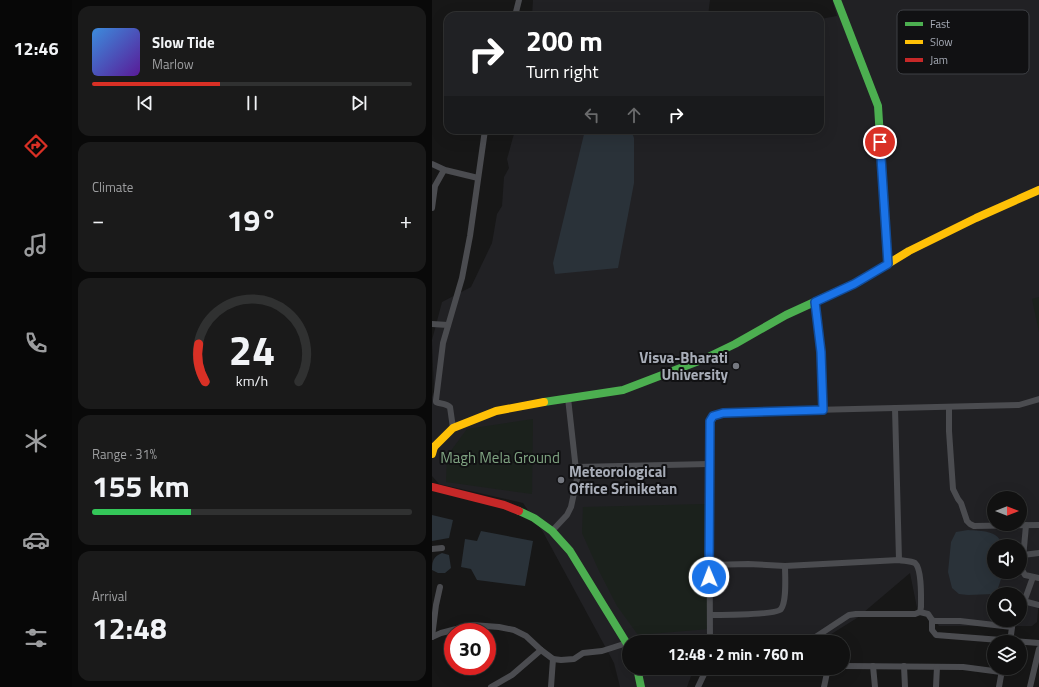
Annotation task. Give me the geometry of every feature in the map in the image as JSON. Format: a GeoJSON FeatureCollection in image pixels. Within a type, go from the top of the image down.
{"type":"FeatureCollection","features":[{"type":"Feature","properties":{"kind":"main road"},"geometry":{"type":"LineString","coordinates":[[837,0],[878,106],[888,264]]}},
{"type":"Feature","properties":{"kind":"main road"},"geometry":{"type":"LineString","coordinates":[[433,450],[453,428],[496,411],[623,390],[704,359],[735,344],[786,315],[854,284],[909,251],[976,218],[1039,190]]}},
{"type":"Feature","properties":{"kind":"main road"},"geometry":{"type":"LineString","coordinates":[[433,485],[504,505],[534,518],[552,531],[570,550],[622,635]]}},
{"type":"Feature","properties":{"kind":"main road"},"geometry":{"type":"LineString","coordinates":[[638,675],[641,687]]}},
{"type":"Feature","properties":{"kind":"street"},"geometry":{"type":"LineString","coordinates":[[516,12],[519,0]]}},
{"type":"Feature","properties":{"kind":"street"},"geometry":{"type":"LineString","coordinates":[[453,428],[450,407],[448,405],[436,402],[436,400],[444,343],[462,278],[470,236],[484,134]]}},
{"type":"Feature","properties":{"kind":"street"},"geometry":{"type":"LineString","coordinates":[[432,164],[444,170],[478,178]]}},
{"type":"Feature","properties":{"kind":"street"},"geometry":{"type":"LineString","coordinates":[[432,208],[435,186],[444,170]]}},
{"type":"Feature","properties":{"kind":"street"},"geometry":{"type":"LineString","coordinates":[[815,302],[821,352],[823,410]]}},
{"type":"Feature","properties":{"kind":"street"},"geometry":{"type":"LineString","coordinates":[[432,324],[448,325]]}},
{"type":"Feature","properties":{"kind":"street"},"geometry":{"type":"LineString","coordinates":[[552,531],[567,515],[571,507],[577,479],[568,398]]}},
{"type":"Feature","properties":{"kind":"street"},"geometry":{"type":"LineString","coordinates":[[710,635],[709,425],[713,416],[730,412],[1019,405],[1039,399]]}},
{"type":"Feature","properties":{"kind":"street"},"geometry":{"type":"LineString","coordinates":[[949,407],[953,489],[961,503],[967,521],[974,526],[987,526]]}},
{"type":"Feature","properties":{"kind":"street"},"geometry":{"type":"LineString","coordinates":[[895,408],[899,560]]}},
{"type":"Feature","properties":{"kind":"street"},"geometry":{"type":"LineString","coordinates":[[576,466],[709,464]]}},
{"type":"Feature","properties":{"kind":"street"},"geometry":{"type":"LineString","coordinates":[[1027,525],[1039,525]]}},
{"type":"Feature","properties":{"kind":"street"},"geometry":{"type":"LineString","coordinates":[[432,549],[442,548]]}},
{"type":"Feature","properties":{"kind":"street"},"geometry":{"type":"LineString","coordinates":[[1027,554],[1039,553]]}},
{"type":"Feature","properties":{"kind":"street"},"geometry":{"type":"LineString","coordinates":[[709,564],[785,566],[899,560],[914,562],[918,566],[920,573],[920,612]]}},
{"type":"Feature","properties":{"kind":"street"},"geometry":{"type":"LineString","coordinates":[[711,615],[779,612],[782,609],[784,602],[785,566]]}},
{"type":"Feature","properties":{"kind":"street"},"geometry":{"type":"LineString","coordinates":[[1027,594],[1036,578]]}},
{"type":"Feature","properties":{"kind":"street"},"geometry":{"type":"LineString","coordinates":[[432,637],[436,604],[440,587]]}},
{"type":"Feature","properties":{"kind":"street"},"geometry":{"type":"LineString","coordinates":[[1027,604],[1039,605]]}},
{"type":"Feature","properties":{"kind":"street"},"geometry":{"type":"LineString","coordinates":[[822,635],[849,615],[915,614],[920,612],[928,614],[932,620],[932,630],[936,635],[987,639]]}},
{"type":"Feature","properties":{"kind":"street"},"geometry":{"type":"LineString","coordinates":[[932,620],[987,622]]}},
{"type":"Feature","properties":{"kind":"street"},"geometry":{"type":"LineString","coordinates":[[432,637],[441,633],[472,625],[500,627],[514,630],[526,636],[553,659],[574,659],[581,654],[622,646]]}},
{"type":"Feature","properties":{"kind":"street"},"geometry":{"type":"LineString","coordinates":[[1027,642],[1039,643]]}},
{"type":"Feature","properties":{"kind":"street"},"geometry":{"type":"LineString","coordinates":[[1030,687],[1039,649]]}},
{"type":"Feature","properties":{"kind":"street"},"geometry":{"type":"LineString","coordinates":[[491,687],[512,675],[541,650]]}},
{"type":"Feature","properties":{"kind":"street"},"geometry":{"type":"LineString","coordinates":[[551,687],[553,659]]}},
{"type":"Feature","properties":{"kind":"street"},"geometry":{"type":"LineString","coordinates":[[850,666],[963,667],[987,669]]}},
{"type":"Feature","properties":{"kind":"street"},"geometry":{"type":"LineString","coordinates":[[873,666],[875,687]]}},
{"type":"Feature","properties":{"kind":"street"},"geometry":{"type":"LineString","coordinates":[[904,666],[905,687]]}},
{"type":"Feature","properties":{"kind":"street"},"geometry":{"type":"LineString","coordinates":[[936,687],[937,667]]}},
{"type":"Feature","properties":{"kind":"street"},"geometry":{"type":"LineString","coordinates":[[698,687],[704,675]]}},
{"type":"Feature","properties":{"kind":"street"},"geometry":{"type":"LineString","coordinates":[[824,687],[827,675]]}},
{"type":"Feature","properties":{"kind":"street"},"geometry":{"type":"LineString","coordinates":[[999,687],[1001,675]]}},
{"type":"Feature","properties":{"kind":"shaded area"},"geometry":{"type":"Polygon","coordinates":[[[533,0],[710,0],[708,12],[532,12],[533,0]]]}},
{"type":"Feature","properties":{"kind":"shaded area","name":"Visva-Bharati University"},"geometry":{"type":"Polygon","coordinates":[[[832,0],[1039,0],[1039,599],[1037,622],[1032,626],[1027,626],[1027,587],[987,587],[987,626],[939,626],[928,611],[917,608],[910,573],[857,618],[830,635],[622,635],[622,675],[691,675],[687,687],[620,687],[614,663],[543,532],[523,503],[439,484],[432,476],[432,397],[434,392],[432,340],[442,302],[471,287],[492,243],[497,214],[502,206],[504,177],[509,168],[507,159],[514,134],[824,134],[824,18],[837,16],[832,0]]]}},
{"type":"Feature","properties":{"kind":"shaded area"},"geometry":{"type":"Polygon","coordinates":[[[584,134],[632,134],[634,138],[634,183],[618,268],[555,274],[553,263],[584,134]]]}},
{"type":"Feature","properties":{"kind":"shaded area"},"geometry":{"type":"Polygon","coordinates":[[[432,515],[453,520],[449,538],[432,541],[432,515]]]}},
{"type":"Feature","properties":{"kind":"shaded area"},"geometry":{"type":"Polygon","coordinates":[[[968,530],[989,532],[994,534],[999,539],[987,539],[987,579],[1001,579],[998,587],[987,587],[987,594],[959,594],[952,588],[948,572],[951,542],[956,532],[968,530]]]}},
{"type":"Feature","properties":{"kind":"shaded area"},"geometry":{"type":"Polygon","coordinates":[[[481,531],[533,541],[525,586],[477,580],[471,569],[461,567],[465,539],[477,541],[481,531]]]}},
{"type":"Feature","properties":{"kind":"shaded area"},"geometry":{"type":"Polygon","coordinates":[[[442,553],[449,555],[451,568],[445,573],[438,573],[432,570],[432,564],[435,558],[442,553]]]}},
{"type":"Feature","properties":{"kind":"green space"},"geometry":{"type":"Polygon","coordinates":[[[1039,297],[1039,332],[1032,299],[1039,297]]]}},
{"type":"Feature","properties":{"kind":"green space","name":"Magh Mela Ground"},"geometry":{"type":"Polygon","coordinates":[[[533,419],[532,494],[446,482],[447,456],[467,429],[533,419]]]}},
{"type":"Feature","properties":{"kind":"green space"},"geometry":{"type":"Polygon","coordinates":[[[705,504],[709,629],[638,635],[617,606],[582,533],[583,507],[705,504]]]}},
{"type":"Feature","properties":{"kind":"traffic: fast"},"geometry":{"type":"LineString","coordinates":[[837,0],[878,106],[888,264]]}},
{"type":"Feature","properties":{"kind":"traffic: fast"},"geometry":{"type":"LineString","coordinates":[[544,402],[623,390],[704,359],[735,344],[786,315],[858,282]]}},
{"type":"Feature","properties":{"kind":"traffic: fast"},"geometry":{"type":"LineString","coordinates":[[519,511],[534,518],[552,531],[570,551],[622,636]]}},
{"type":"Feature","properties":{"kind":"traffic: fast"},"geometry":{"type":"LineString","coordinates":[[638,675],[641,687]]}},
{"type":"Feature","properties":{"kind":"traffic: slow"},"geometry":{"type":"LineString","coordinates":[[858,282],[909,251],[976,218],[1039,190]]}},
{"type":"Feature","properties":{"kind":"traffic: slow"},"geometry":{"type":"LineString","coordinates":[[432,449],[453,428],[496,411],[544,402]]}},
{"type":"Feature","properties":{"kind":"traffic: slow"},"geometry":{"type":"LineString","coordinates":[[432,454],[434,447]]}},
{"type":"Feature","properties":{"kind":"traffic: jam"},"geometry":{"type":"LineString","coordinates":[[432,487],[504,505],[519,511]]}},
{"type":"Feature","properties":{"kind":"place","name":"Visva-Bharati University"},"geometry":{"type":"Point","coordinates":[736,366]}},
{"type":"Feature","properties":{"kind":"place","name":"Meteorological Office Sriniketan"},"geometry":{"type":"Point","coordinates":[561,480]}},
{"type":"Feature","properties":{"kind":"route"},"geometry":{"type":"LineString","coordinates":[[709,577],[710,421],[713,416],[723,413],[823,410],[821,352],[815,302],[854,284],[888,264],[880,142]]}}]}
